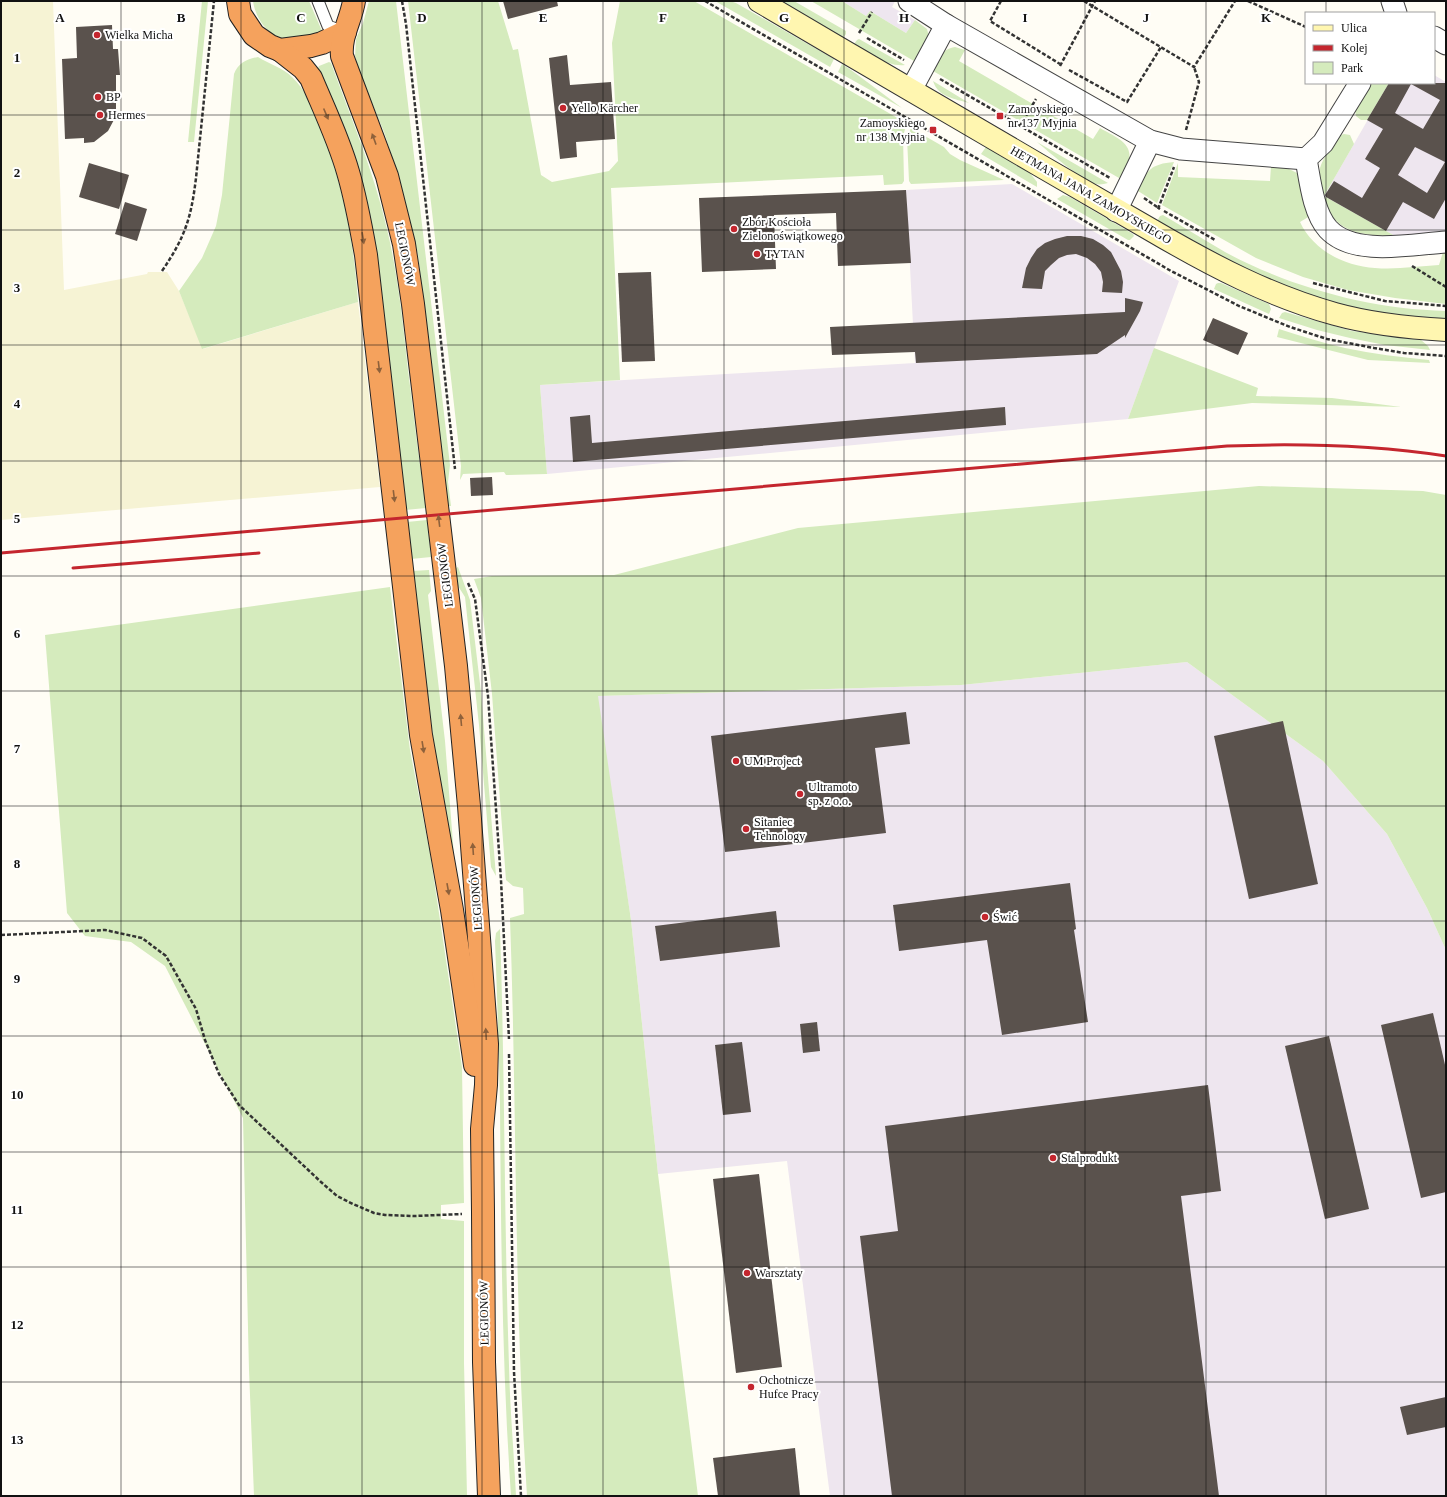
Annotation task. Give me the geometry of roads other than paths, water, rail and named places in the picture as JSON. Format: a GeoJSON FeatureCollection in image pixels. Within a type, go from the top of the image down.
{"type":"FeatureCollection","features":[{"type":"Feature","properties":{"kind":"highway","name":"LEGIONÓW"},"geometry":{"type":"LineString","coordinates":[[238,1],[240,14],[254,35],[270,46],[280,50],[303,68],[311,78],[348,171],[359,218],[366,262],[421,735],[452,910],[474,1051],[482,1129],[484,1362],[489,1496]]}},
{"type":"Feature","properties":{"kind":"highway","name":"LEGIONÓW"},"geometry":{"type":"LineString","coordinates":[[354,1],[345,32],[342,51],[345,65],[387,176],[404,244],[414,304],[444,564],[469,806],[487,1044],[486,1085],[482,1129]]}},
{"type":"Feature","properties":{"kind":"highway"},"geometry":{"type":"LineString","coordinates":[[280,50],[322,43],[345,32]]}},
{"type":"Feature","properties":{"kind":"street","name":"HETMANA JANA ZAMOYSKIEGO"},"geometry":{"type":"LineString","coordinates":[[758,1],[1116,211],[1219,269],[1296,302],[1336,314],[1378,323],[1418,329],[1446,330]]}},
{"type":"Feature","properties":{"kind":"street"},"geometry":{"type":"LineString","coordinates":[[1392,1],[1396,12]]}},
{"type":"Feature","properties":{"kind":"street"},"geometry":{"type":"LineString","coordinates":[[916,3],[946,25],[1150,141],[1181,150],[1306,159],[1323,143],[1359,84]]}},
{"type":"Feature","properties":{"kind":"street"},"geometry":{"type":"LineString","coordinates":[[911,90],[946,25]]}},
{"type":"Feature","properties":{"kind":"street"},"geometry":{"type":"LineString","coordinates":[[1435,38],[1446,44]]}},
{"type":"Feature","properties":{"kind":"street"},"geometry":{"type":"LineString","coordinates":[[1116,211],[1150,141]]}},
{"type":"Feature","properties":{"kind":"street"},"geometry":{"type":"LineString","coordinates":[[1306,159],[1316,208],[1328,228],[1338,236],[1350,242],[1376,246],[1446,242]]}},
{"type":"Feature","properties":{"kind":"lane"},"geometry":{"type":"LineString","coordinates":[[318,1],[328,26],[345,32]]}},
{"type":"Feature","properties":{"kind":"railway"},"geometry":{"type":"LineString","coordinates":[[1,553],[1227,446],[1310,445],[1364,447],[1446,456]]}},
{"type":"Feature","properties":{"kind":"railway"},"geometry":{"type":"LineString","coordinates":[[73,568],[259,553]]}},
{"type":"Feature","properties":{"kind":"place","name":"Wielka Micha"},"geometry":{"type":"Point","coordinates":[97,35]}},
{"type":"Feature","properties":{"kind":"place","name":"BP"},"geometry":{"type":"Point","coordinates":[98,97]}},
{"type":"Feature","properties":{"kind":"place","name":"Yello Kärcher"},"geometry":{"type":"Point","coordinates":[563,108]}},
{"type":"Feature","properties":{"kind":"place","name":"Hermes"},"geometry":{"type":"Point","coordinates":[100,115]}},
{"type":"Feature","properties":{"kind":"place","name":"Zamoyskiego nr 137 Myjnia"},"geometry":{"type":"Point","coordinates":[1000,116]}},
{"type":"Feature","properties":{"kind":"place","name":"Zamoyskiego nr 138 Myjnia"},"geometry":{"type":"Point","coordinates":[933,130]}},
{"type":"Feature","properties":{"kind":"place","name":"Zbór Kościoła Zielonoświątkowego"},"geometry":{"type":"Point","coordinates":[734,229]}},
{"type":"Feature","properties":{"kind":"place","name":"TYTAN"},"geometry":{"type":"Point","coordinates":[757,254]}},
{"type":"Feature","properties":{"kind":"place","name":"UM Project"},"geometry":{"type":"Point","coordinates":[736,761]}},
{"type":"Feature","properties":{"kind":"place","name":"Ultramoto sp. z o.o."},"geometry":{"type":"Point","coordinates":[800,794]}},
{"type":"Feature","properties":{"kind":"place","name":"Sitaniec Tehnology"},"geometry":{"type":"Point","coordinates":[746,829]}},
{"type":"Feature","properties":{"kind":"place","name":"Świć"},"geometry":{"type":"Point","coordinates":[985,917]}},
{"type":"Feature","properties":{"kind":"place","name":"Stalprodukt"},"geometry":{"type":"Point","coordinates":[1053,1158]}},
{"type":"Feature","properties":{"kind":"place","name":"Warsztaty"},"geometry":{"type":"Point","coordinates":[747,1273]}},
{"type":"Feature","properties":{"kind":"place","name":"Ochotnicze Hufce Pracy"},"geometry":{"type":"Point","coordinates":[751,1387]}}]}
